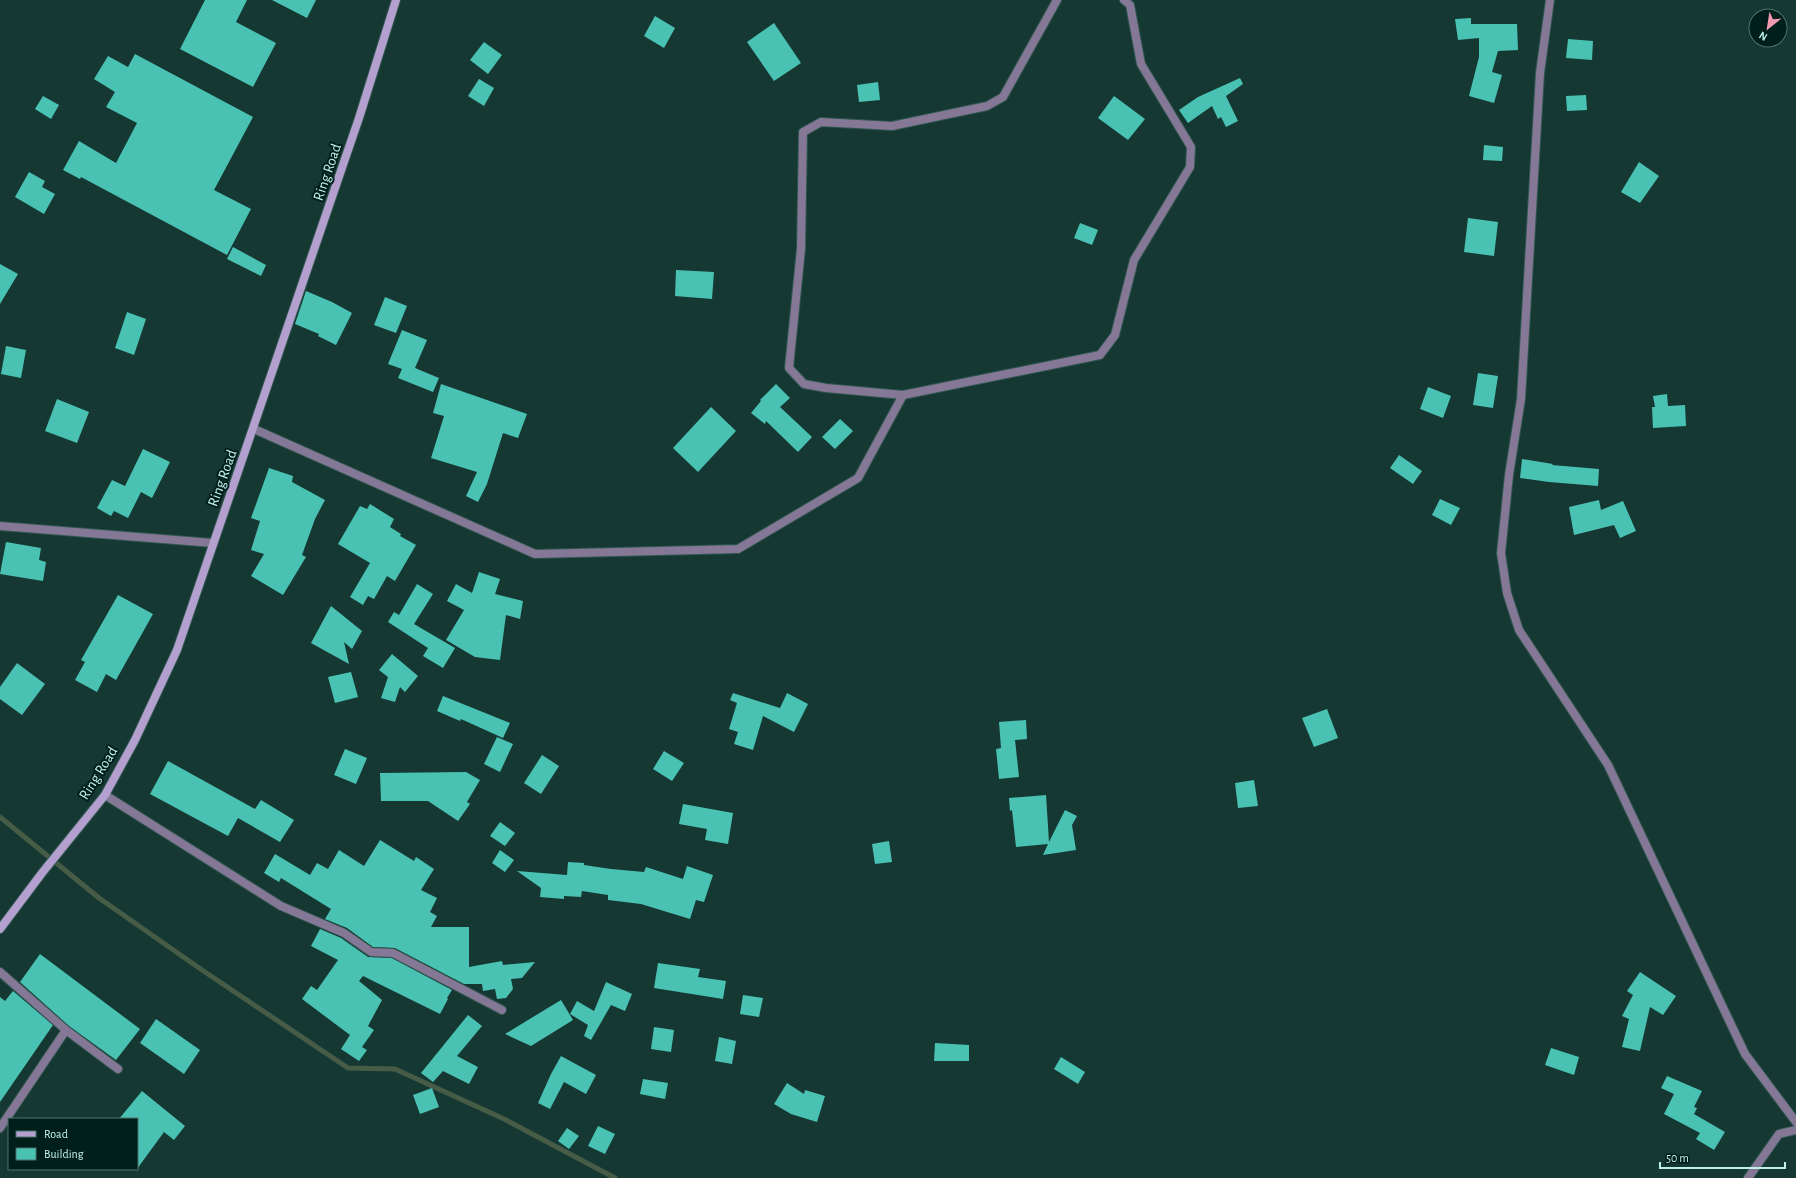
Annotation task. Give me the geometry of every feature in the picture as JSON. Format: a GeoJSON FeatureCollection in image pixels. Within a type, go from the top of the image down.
{"type":"FeatureCollection","features":[{"type":"Feature","properties":{"kind":"main road","name":"Ring Road"},"geometry":{"type":"LineString","coordinates":[[0,929],[66,842],[105,795],[135,740],[177,650],[357,126],[396,0]]}},
{"type":"Feature","properties":{"kind":"street"},"geometry":{"type":"LineString","coordinates":[[1057,0],[1003,97],[987,106],[892,126],[821,122],[803,132],[801,249],[789,368],[804,384],[826,388],[903,395],[1100,356],[1115,335],[1134,260],[1190,168],[1191,147],[1141,64],[1130,5],[1124,0]]}},
{"type":"Feature","properties":{"kind":"street"},"geometry":{"type":"LineString","coordinates":[[1550,0],[1540,73],[1521,399],[1509,476],[1501,553],[1507,593],[1519,630],[1608,765],[1745,1054],[1796,1122]]}},
{"type":"Feature","properties":{"kind":"street"},"geometry":{"type":"LineString","coordinates":[[254,429],[535,554],[738,549],[858,478],[903,395]]}},
{"type":"Feature","properties":{"kind":"street"},"geometry":{"type":"LineString","coordinates":[[0,526],[213,543]]}},
{"type":"Feature","properties":{"kind":"street"},"geometry":{"type":"LineString","coordinates":[[105,795],[281,906],[344,933],[371,952],[393,953],[502,1010]]}},
{"type":"Feature","properties":{"kind":"street"},"geometry":{"type":"LineString","coordinates":[[0,972],[66,1030],[118,1069]]}},
{"type":"Feature","properties":{"kind":"street"},"geometry":{"type":"LineString","coordinates":[[0,1128],[66,1030]]}},
{"type":"Feature","properties":{"kind":"street"},"geometry":{"type":"LineString","coordinates":[[1748,1178],[1779,1134],[1796,1130]]}},
{"type":"Feature","properties":{"kind":"building"},"geometry":{"type":"Polygon","coordinates":[[[205,0],[247,0],[236,22],[276,43],[253,87],[180,49],[205,0]]]}},
{"type":"Feature","properties":{"kind":"building"},"geometry":{"type":"Polygon","coordinates":[[[272,0],[316,0],[307,18],[272,0]]]}},
{"type":"Feature","properties":{"kind":"building"},"geometry":{"type":"Polygon","coordinates":[[[655,16],[675,28],[664,48],[644,36],[655,16]]]}},
{"type":"Feature","properties":{"kind":"building"},"geometry":{"type":"Polygon","coordinates":[[[1471,18],[1471,24],[1517,24],[1518,50],[1498,51],[1492,72],[1502,75],[1494,103],[1469,96],[1479,57],[1479,38],[1458,40],[1455,19],[1471,18]]]}},
{"type":"Feature","properties":{"kind":"building"},"geometry":{"type":"Polygon","coordinates":[[[774,23],[801,63],[774,81],[747,42],[774,23]]]}},
{"type":"Feature","properties":{"kind":"building"},"geometry":{"type":"Polygon","coordinates":[[[1568,39],[1593,41],[1592,60],[1566,58],[1568,39]]]}},
{"type":"Feature","properties":{"kind":"building"},"geometry":{"type":"Polygon","coordinates":[[[484,42],[502,55],[488,74],[470,60],[484,42]]]}},
{"type":"Feature","properties":{"kind":"building"},"geometry":{"type":"Polygon","coordinates":[[[135,54],[253,117],[214,190],[251,209],[227,255],[81,177],[80,179],[63,170],[79,141],[116,163],[137,123],[106,107],[115,92],[94,79],[108,56],[128,67],[135,54]]]}},
{"type":"Feature","properties":{"kind":"building"},"geometry":{"type":"Polygon","coordinates":[[[1240,78],[1243,84],[1226,96],[1238,121],[1226,127],[1221,117],[1218,119],[1212,106],[1188,123],[1179,110],[1198,97],[1240,78]]]}},
{"type":"Feature","properties":{"kind":"building"},"geometry":{"type":"Polygon","coordinates":[[[479,79],[494,88],[484,106],[468,96],[479,79]]]}},
{"type":"Feature","properties":{"kind":"building"},"geometry":{"type":"Polygon","coordinates":[[[878,82],[880,100],[859,102],[857,85],[878,82]]]}},
{"type":"Feature","properties":{"kind":"building"},"geometry":{"type":"Polygon","coordinates":[[[1586,95],[1587,110],[1567,111],[1566,96],[1586,95]]]}},
{"type":"Feature","properties":{"kind":"building"},"geometry":{"type":"Polygon","coordinates":[[[43,96],[59,105],[51,119],[35,109],[43,96]]]}},
{"type":"Feature","properties":{"kind":"building"},"geometry":{"type":"Polygon","coordinates":[[[1114,96],[1145,119],[1128,140],[1098,118],[1114,96]]]}},
{"type":"Feature","properties":{"kind":"building"},"geometry":{"type":"Polygon","coordinates":[[[1484,145],[1503,147],[1502,161],[1483,160],[1484,145]]]}},
{"type":"Feature","properties":{"kind":"building"},"geometry":{"type":"Polygon","coordinates":[[[1639,162],[1659,176],[1640,203],[1621,192],[1639,162]]]}},
{"type":"Feature","properties":{"kind":"building"},"geometry":{"type":"Polygon","coordinates":[[[29,172],[45,181],[42,187],[55,194],[44,214],[15,197],[29,172]]]}},
{"type":"Feature","properties":{"kind":"building"},"geometry":{"type":"Polygon","coordinates":[[[1468,218],[1498,222],[1494,256],[1464,252],[1468,218]]]}},
{"type":"Feature","properties":{"kind":"building"},"geometry":{"type":"Polygon","coordinates":[[[1080,223],[1098,230],[1092,245],[1074,238],[1080,223]]]}},
{"type":"Feature","properties":{"kind":"building"},"geometry":{"type":"Polygon","coordinates":[[[233,247],[266,265],[261,276],[227,259],[233,247]]]}},
{"type":"Feature","properties":{"kind":"building"},"geometry":{"type":"Polygon","coordinates":[[[0,264],[18,274],[0,304],[0,264]]]}},
{"type":"Feature","properties":{"kind":"building"},"geometry":{"type":"Polygon","coordinates":[[[676,270],[714,272],[712,299],[675,296],[676,270]]]}},
{"type":"Feature","properties":{"kind":"building"},"geometry":{"type":"Polygon","coordinates":[[[306,291],[332,302],[352,313],[336,345],[318,336],[319,334],[295,324],[306,291]]]}},
{"type":"Feature","properties":{"kind":"building"},"geometry":{"type":"Polygon","coordinates":[[[385,297],[407,306],[396,333],[374,325],[385,297]]]}},
{"type":"Feature","properties":{"kind":"building"},"geometry":{"type":"Polygon","coordinates":[[[127,312],[146,319],[134,355],[115,348],[127,312]]]}},
{"type":"Feature","properties":{"kind":"building"},"geometry":{"type":"Polygon","coordinates":[[[402,330],[427,340],[415,368],[439,378],[433,392],[398,378],[402,369],[388,364],[402,330]]]}},
{"type":"Feature","properties":{"kind":"building"},"geometry":{"type":"Polygon","coordinates":[[[6,346],[26,350],[21,378],[1,374],[6,346]]]}},
{"type":"Feature","properties":{"kind":"building"},"geometry":{"type":"Polygon","coordinates":[[[1478,373],[1498,376],[1493,408],[1473,405],[1478,373]]]}},
{"type":"Feature","properties":{"kind":"building"},"geometry":{"type":"Polygon","coordinates":[[[441,384],[527,414],[518,438],[503,433],[487,484],[478,502],[466,496],[477,472],[431,458],[444,416],[433,413],[441,384]]]}},
{"type":"Feature","properties":{"kind":"building"},"geometry":{"type":"Polygon","coordinates":[[[776,384],[790,398],[780,407],[812,437],[798,452],[766,421],[765,424],[751,413],[761,401],[760,400],[776,384]]]}},
{"type":"Feature","properties":{"kind":"building"},"geometry":{"type":"Polygon","coordinates":[[[1428,387],[1451,396],[1443,418],[1420,409],[1428,387]]]}},
{"type":"Feature","properties":{"kind":"building"},"geometry":{"type":"Polygon","coordinates":[[[1667,394],[1668,406],[1685,405],[1686,426],[1653,428],[1652,407],[1655,407],[1653,396],[1667,394]]]}},
{"type":"Feature","properties":{"kind":"building"},"geometry":{"type":"Polygon","coordinates":[[[57,399],[89,412],[77,443],[45,431],[57,399]]]}},
{"type":"Feature","properties":{"kind":"building"},"geometry":{"type":"Polygon","coordinates":[[[711,407],[736,431],[698,472],[673,448],[711,407]]]}},
{"type":"Feature","properties":{"kind":"building"},"geometry":{"type":"Polygon","coordinates":[[[840,419],[853,431],[835,449],[822,437],[840,419]]]}},
{"type":"Feature","properties":{"kind":"building"},"geometry":{"type":"Polygon","coordinates":[[[143,449],[170,462],[152,498],[141,492],[128,518],[114,511],[111,516],[97,508],[112,480],[125,486],[143,449]]]}},
{"type":"Feature","properties":{"kind":"building"},"geometry":{"type":"Polygon","coordinates":[[[1399,455],[1422,471],[1413,484],[1390,468],[1399,455]]]}},
{"type":"Feature","properties":{"kind":"building"},"geometry":{"type":"Polygon","coordinates":[[[1522,459],[1553,464],[1552,465],[1599,469],[1598,486],[1520,478],[1522,459]]]}},
{"type":"Feature","properties":{"kind":"building"},"geometry":{"type":"Polygon","coordinates":[[[269,468],[293,476],[292,482],[325,500],[315,519],[302,555],[306,557],[283,595],[251,576],[264,554],[251,550],[260,521],[251,518],[269,468]]]}},
{"type":"Feature","properties":{"kind":"building"},"geometry":{"type":"Polygon","coordinates":[[[1440,499],[1460,508],[1451,525],[1432,515],[1440,499]]]}},
{"type":"Feature","properties":{"kind":"building"},"geometry":{"type":"Polygon","coordinates":[[[1599,500],[1601,510],[1623,501],[1636,531],[1620,538],[1614,525],[1574,535],[1569,507],[1599,500]]]}},
{"type":"Feature","properties":{"kind":"building"},"geometry":{"type":"Polygon","coordinates":[[[370,504],[394,519],[390,527],[401,534],[400,536],[416,545],[395,581],[387,576],[374,599],[368,596],[363,605],[350,597],[370,563],[338,544],[360,506],[367,509],[370,504]]]}},
{"type":"Feature","properties":{"kind":"building"},"geometry":{"type":"Polygon","coordinates":[[[6,542],[41,548],[39,560],[46,562],[43,581],[0,574],[6,542]]]}},
{"type":"Feature","properties":{"kind":"building"},"geometry":{"type":"Polygon","coordinates":[[[479,572],[500,579],[495,594],[523,601],[520,619],[506,615],[500,660],[475,657],[446,640],[464,610],[447,601],[456,584],[472,593],[479,572]]]}},
{"type":"Feature","properties":{"kind":"building"},"geometry":{"type":"Polygon","coordinates":[[[417,584],[433,594],[414,624],[455,648],[443,668],[423,656],[428,648],[388,622],[394,612],[399,615],[417,584]]]}},
{"type":"Feature","properties":{"kind":"building"},"geometry":{"type":"Polygon","coordinates":[[[118,595],[153,614],[116,680],[106,674],[97,692],[75,680],[85,662],[81,660],[118,595]]]}},
{"type":"Feature","properties":{"kind":"building"},"geometry":{"type":"Polygon","coordinates":[[[331,606],[362,631],[352,649],[344,642],[349,664],[311,643],[331,606]]]}},
{"type":"Feature","properties":{"kind":"building"},"geometry":{"type":"Polygon","coordinates":[[[392,654],[418,676],[405,692],[400,687],[395,702],[381,698],[388,677],[379,670],[392,654]]]}},
{"type":"Feature","properties":{"kind":"building"},"geometry":{"type":"Polygon","coordinates":[[[17,663],[45,684],[22,715],[0,699],[0,687],[17,663]]]}},
{"type":"Feature","properties":{"kind":"building"},"geometry":{"type":"Polygon","coordinates":[[[351,672],[358,697],[335,703],[328,677],[351,672]]]}},
{"type":"Feature","properties":{"kind":"building"},"geometry":{"type":"Polygon","coordinates":[[[733,693],[780,708],[787,693],[808,704],[794,732],[763,716],[753,750],[734,744],[738,732],[729,729],[737,703],[730,700],[733,693]]]}},
{"type":"Feature","properties":{"kind":"building"},"geometry":{"type":"Polygon","coordinates":[[[443,696],[510,723],[503,738],[461,719],[460,721],[437,711],[443,696]]]}},
{"type":"Feature","properties":{"kind":"building"},"geometry":{"type":"Polygon","coordinates":[[[1327,709],[1338,738],[1314,747],[1302,718],[1327,709]]]}},
{"type":"Feature","properties":{"kind":"building"},"geometry":{"type":"Polygon","coordinates":[[[1026,720],[1027,739],[1015,740],[1019,777],[999,779],[996,749],[1001,748],[999,722],[1026,720]]]}},
{"type":"Feature","properties":{"kind":"building"},"geometry":{"type":"Polygon","coordinates":[[[497,737],[513,744],[500,772],[484,764],[497,737]]]}},
{"type":"Feature","properties":{"kind":"building"},"geometry":{"type":"Polygon","coordinates":[[[345,749],[367,758],[356,784],[334,775],[345,749]]]}},
{"type":"Feature","properties":{"kind":"building"},"geometry":{"type":"Polygon","coordinates":[[[664,751],[684,763],[672,781],[653,769],[664,751]]]}},
{"type":"Feature","properties":{"kind":"building"},"geometry":{"type":"Polygon","coordinates":[[[542,755],[559,766],[541,794],[524,783],[542,755]]]}},
{"type":"Feature","properties":{"kind":"building"},"geometry":{"type":"Polygon","coordinates":[[[168,761],[255,809],[261,800],[294,820],[280,842],[238,818],[228,836],[150,794],[168,761]]]}},
{"type":"Feature","properties":{"kind":"building"},"geometry":{"type":"Polygon","coordinates":[[[466,772],[480,780],[467,802],[470,804],[458,821],[428,801],[381,801],[380,773],[466,772]]]}},
{"type":"Feature","properties":{"kind":"building"},"geometry":{"type":"Polygon","coordinates":[[[1254,780],[1258,806],[1238,808],[1235,783],[1254,780]]]}},
{"type":"Feature","properties":{"kind":"building"},"geometry":{"type":"Polygon","coordinates":[[[1046,795],[1049,842],[1065,810],[1077,816],[1072,825],[1076,850],[1043,855],[1048,844],[1016,847],[1012,810],[1010,811],[1009,798],[1046,795]]]}},
{"type":"Feature","properties":{"kind":"building"},"geometry":{"type":"Polygon","coordinates":[[[683,804],[733,813],[728,844],[705,840],[707,829],[679,824],[683,804]]]}},
{"type":"Feature","properties":{"kind":"building"},"geometry":{"type":"Polygon","coordinates":[[[500,822],[515,833],[505,846],[490,836],[500,822]]]}},
{"type":"Feature","properties":{"kind":"building"},"geometry":{"type":"Polygon","coordinates":[[[380,840],[414,861],[416,857],[434,869],[421,890],[437,898],[430,912],[437,916],[431,927],[469,927],[469,967],[502,961],[503,965],[535,962],[522,978],[511,979],[513,989],[506,998],[497,999],[495,989],[483,991],[482,984],[464,984],[395,948],[373,947],[347,928],[325,919],[331,909],[281,878],[279,882],[264,873],[275,854],[310,875],[317,863],[328,869],[339,850],[364,866],[380,840]]]}},
{"type":"Feature","properties":{"kind":"building"},"geometry":{"type":"Polygon","coordinates":[[[889,841],[892,862],[875,864],[872,844],[889,841]]]}},
{"type":"Feature","properties":{"kind":"building"},"geometry":{"type":"Polygon","coordinates":[[[500,850],[514,860],[505,872],[492,863],[500,850]]]}},
{"type":"Feature","properties":{"kind":"building"},"geometry":{"type":"Polygon","coordinates":[[[568,862],[584,863],[584,865],[611,869],[644,872],[646,867],[683,879],[687,866],[713,875],[704,902],[696,900],[690,919],[641,904],[608,900],[608,895],[582,891],[581,897],[564,896],[564,899],[540,897],[541,888],[517,871],[567,875],[568,862]]]}},
{"type":"Feature","properties":{"kind":"building"},"geometry":{"type":"Polygon","coordinates":[[[320,929],[341,938],[368,957],[392,958],[452,990],[440,1014],[363,976],[359,981],[382,1000],[368,1026],[374,1030],[362,1047],[367,1050],[359,1061],[341,1049],[350,1035],[302,999],[311,986],[317,990],[338,960],[311,946],[320,929]]]}},
{"type":"Feature","properties":{"kind":"building"},"geometry":{"type":"Polygon","coordinates":[[[40,954],[140,1029],[116,1060],[69,1026],[20,982],[40,954]]]}},
{"type":"Feature","properties":{"kind":"building"},"geometry":{"type":"Polygon","coordinates":[[[658,963],[700,969],[698,977],[726,981],[723,999],[654,988],[658,963]]]}},
{"type":"Feature","properties":{"kind":"building"},"geometry":{"type":"Polygon","coordinates":[[[1640,972],[1676,996],[1663,1015],[1650,1007],[1640,1051],[1622,1047],[1629,1019],[1622,1016],[1633,995],[1627,991],[1640,972]]]}},
{"type":"Feature","properties":{"kind":"building"},"geometry":{"type":"Polygon","coordinates":[[[606,982],[632,994],[625,1011],[611,1005],[591,1040],[584,1036],[588,1025],[570,1014],[577,1001],[594,1011],[606,982]]]}},
{"type":"Feature","properties":{"kind":"building"},"geometry":{"type":"Polygon","coordinates":[[[13,991],[53,1025],[0,1102],[0,997],[5,1001],[13,991]]]}},
{"type":"Feature","properties":{"kind":"building"},"geometry":{"type":"Polygon","coordinates":[[[743,995],[763,998],[759,1017],[740,1014],[743,995]]]}},
{"type":"Feature","properties":{"kind":"building"},"geometry":{"type":"Polygon","coordinates":[[[561,1000],[573,1020],[531,1046],[505,1034],[561,1000]]]}},
{"type":"Feature","properties":{"kind":"building"},"geometry":{"type":"Polygon","coordinates":[[[468,1015],[482,1026],[457,1056],[478,1067],[469,1084],[443,1071],[433,1082],[421,1073],[468,1015]]]}},
{"type":"Feature","properties":{"kind":"building"},"geometry":{"type":"Polygon","coordinates":[[[156,1019],[200,1050],[184,1074],[140,1043],[156,1019]]]}},
{"type":"Feature","properties":{"kind":"building"},"geometry":{"type":"Polygon","coordinates":[[[654,1027],[674,1030],[671,1052],[651,1049],[654,1027]]]}},
{"type":"Feature","properties":{"kind":"building"},"geometry":{"type":"Polygon","coordinates":[[[719,1037],[736,1041],[732,1064],[715,1061],[719,1037]]]}},
{"type":"Feature","properties":{"kind":"building"},"geometry":{"type":"Polygon","coordinates":[[[935,1043],[969,1045],[969,1061],[934,1061],[935,1043]]]}},
{"type":"Feature","properties":{"kind":"building"},"geometry":{"type":"Polygon","coordinates":[[[1551,1048],[1579,1057],[1574,1075],[1545,1065],[1551,1048]]]}},
{"type":"Feature","properties":{"kind":"building"},"geometry":{"type":"Polygon","coordinates":[[[561,1056],[596,1075],[586,1094],[564,1082],[550,1109],[538,1103],[561,1056]]]}},
{"type":"Feature","properties":{"kind":"building"},"geometry":{"type":"Polygon","coordinates":[[[1061,1057],[1085,1072],[1078,1084],[1054,1069],[1061,1057]]]}},
{"type":"Feature","properties":{"kind":"building"},"geometry":{"type":"Polygon","coordinates":[[[1667,1076],[1702,1091],[1694,1107],[1697,1108],[1694,1114],[1725,1132],[1714,1150],[1696,1139],[1700,1133],[1664,1114],[1674,1094],[1661,1088],[1667,1076]]]}},
{"type":"Feature","properties":{"kind":"building"},"geometry":{"type":"Polygon","coordinates":[[[643,1079],[668,1083],[665,1099],[640,1094],[643,1079]]]}},
{"type":"Feature","properties":{"kind":"building"},"geometry":{"type":"Polygon","coordinates":[[[787,1083],[804,1094],[805,1090],[825,1096],[817,1122],[791,1114],[774,1104],[787,1083]]]}},
{"type":"Feature","properties":{"kind":"building"},"geometry":{"type":"Polygon","coordinates":[[[432,1088],[439,1107],[420,1114],[413,1095],[432,1088]]]}},
{"type":"Feature","properties":{"kind":"building"},"geometry":{"type":"Polygon","coordinates":[[[142,1091],[185,1126],[174,1140],[164,1132],[138,1168],[138,1118],[120,1118],[142,1091]]]}},
{"type":"Feature","properties":{"kind":"building"},"geometry":{"type":"Polygon","coordinates":[[[598,1126],[615,1134],[605,1154],[588,1146],[598,1126]]]}},
{"type":"Feature","properties":{"kind":"building"},"geometry":{"type":"Polygon","coordinates":[[[567,1128],[579,1136],[569,1149],[558,1141],[567,1128]]]}},
{"type":"Feature","properties":{"kind":"waterway"},"geometry":{"type":"LineString","coordinates":[[0,817],[99,898],[202,970],[348,1068],[395,1069],[504,1119],[615,1178]]}}]}
